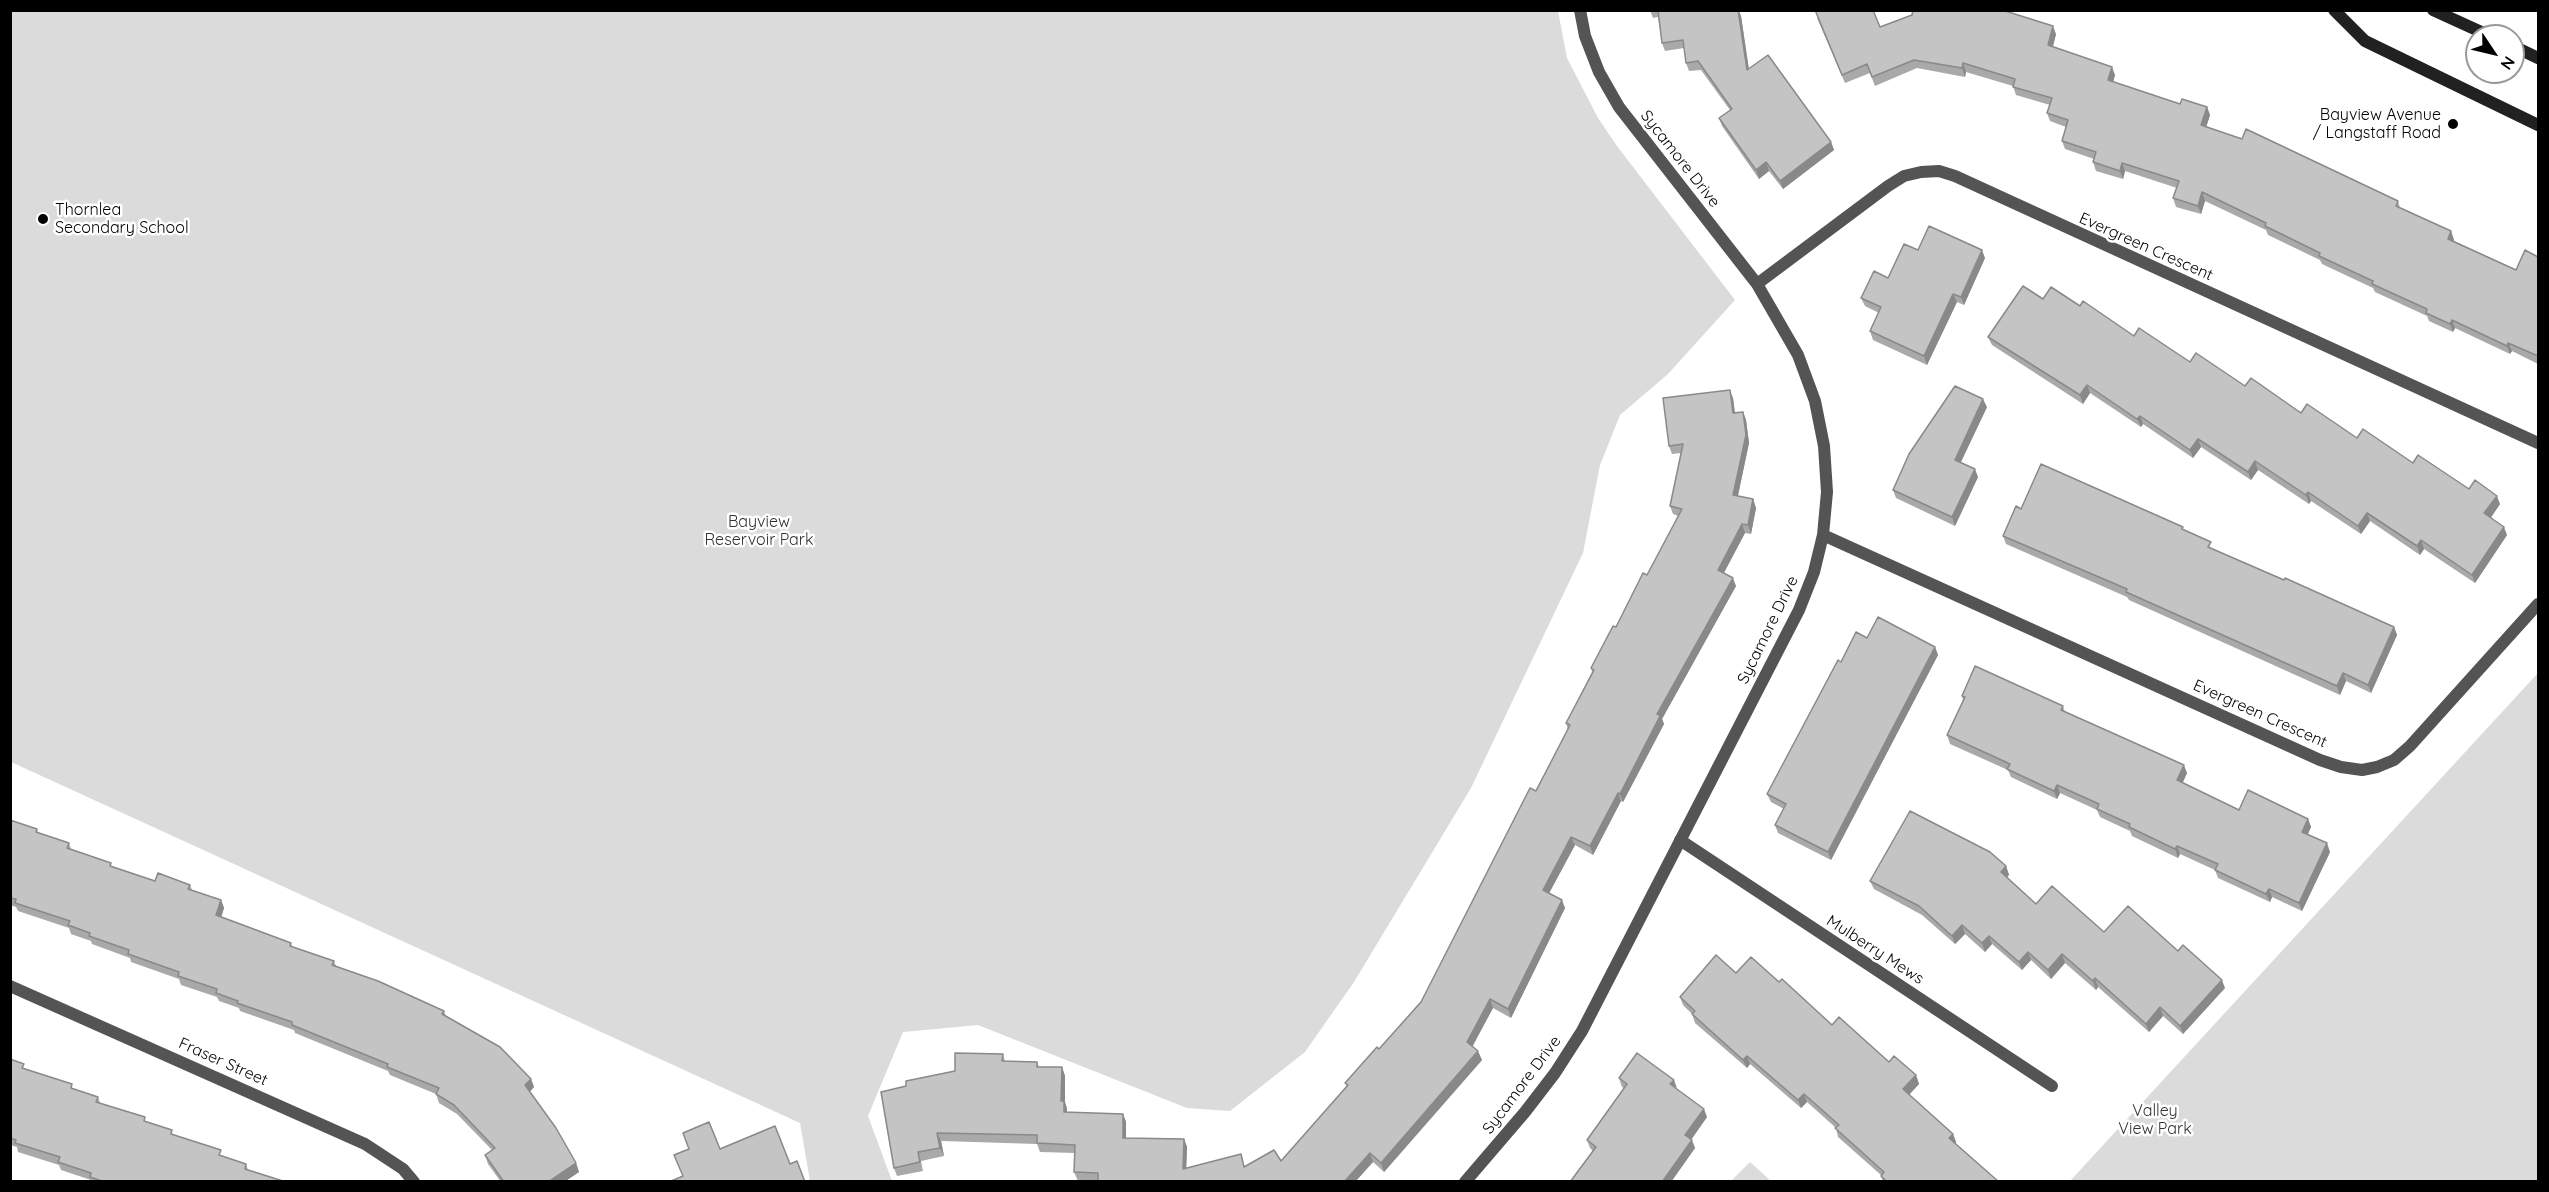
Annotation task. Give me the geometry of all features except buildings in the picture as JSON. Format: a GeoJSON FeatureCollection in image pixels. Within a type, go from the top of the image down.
{"type":"FeatureCollection","features":[{"type":"Feature","properties":{"kind":"main road"},"geometry":{"type":"LineString","coordinates":[[2334,10],[2365,41],[2538,125]]}},
{"type":"Feature","properties":{"kind":"main road"},"geometry":{"type":"LineString","coordinates":[[2433,10],[2465,25]]}},
{"type":"Feature","properties":{"kind":"street","name":"Sycamore Drive"},"geometry":{"type":"LineString","coordinates":[[1465,1182],[1525,1112],[1555,1073],[1582,1031],[1799,610],[1814,572],[1823,534],[1827,492],[1824,446],[1815,401],[1798,355],[1757,284],[1619,107],[1599,72],[1585,36],[1580,10]]}},
{"type":"Feature","properties":{"kind":"street","name":"Evergreen Crescent"},"geometry":{"type":"LineString","coordinates":[[1757,284],[1904,176],[1939,171],[1955,176],[2538,443]]}},
{"type":"Feature","properties":{"kind":"street","name":"Evergreen Crescent"},"geometry":{"type":"LineString","coordinates":[[1823,534],[2341,768],[2362,770],[2377,767],[2394,760],[2410,747],[2538,604]]}},
{"type":"Feature","properties":{"kind":"street","name":"Mulberry Mews"},"geometry":{"type":"LineString","coordinates":[[1680,840],[2052,1086]]}},
{"type":"Feature","properties":{"kind":"street","name":"Fraser Street"},"geometry":{"type":"LineString","coordinates":[[10,986],[364,1144],[403,1169],[414,1182]]}},
{"type":"Feature","properties":{"kind":"green space","name":"Bayview Reservoir Park"},"geometry":{"type":"Polygon","coordinates":[[[11,10],[1558,11],[1567,58],[1598,118],[1735,300],[1668,374],[1620,415],[1600,465],[1583,553],[1471,788],[1354,982],[1305,1052],[1230,1111],[1187,1108],[978,1025],[903,1032],[868,1116],[892,1181],[810,1181],[800,1123],[11,762],[11,10]]]}},
{"type":"Feature","properties":{"kind":"green space","name":"Valley View Park"},"geometry":{"type":"Polygon","coordinates":[[[2538,673],[2538,1181],[2070,1181],[2538,673]]]}},
{"type":"Feature","properties":{"kind":"green space"},"geometry":{"type":"Polygon","coordinates":[[[1750,1162],[1771,1181],[1731,1181],[1750,1162]]]}},
{"type":"Feature","properties":{"kind":"place","name":"Bayview Avenue / Langstaff Road"},"geometry":{"type":"Point","coordinates":[2453,124]}},
{"type":"Feature","properties":{"kind":"place","name":"Thornlea Secondary School"},"geometry":{"type":"Point","coordinates":[43,219]}}]}
